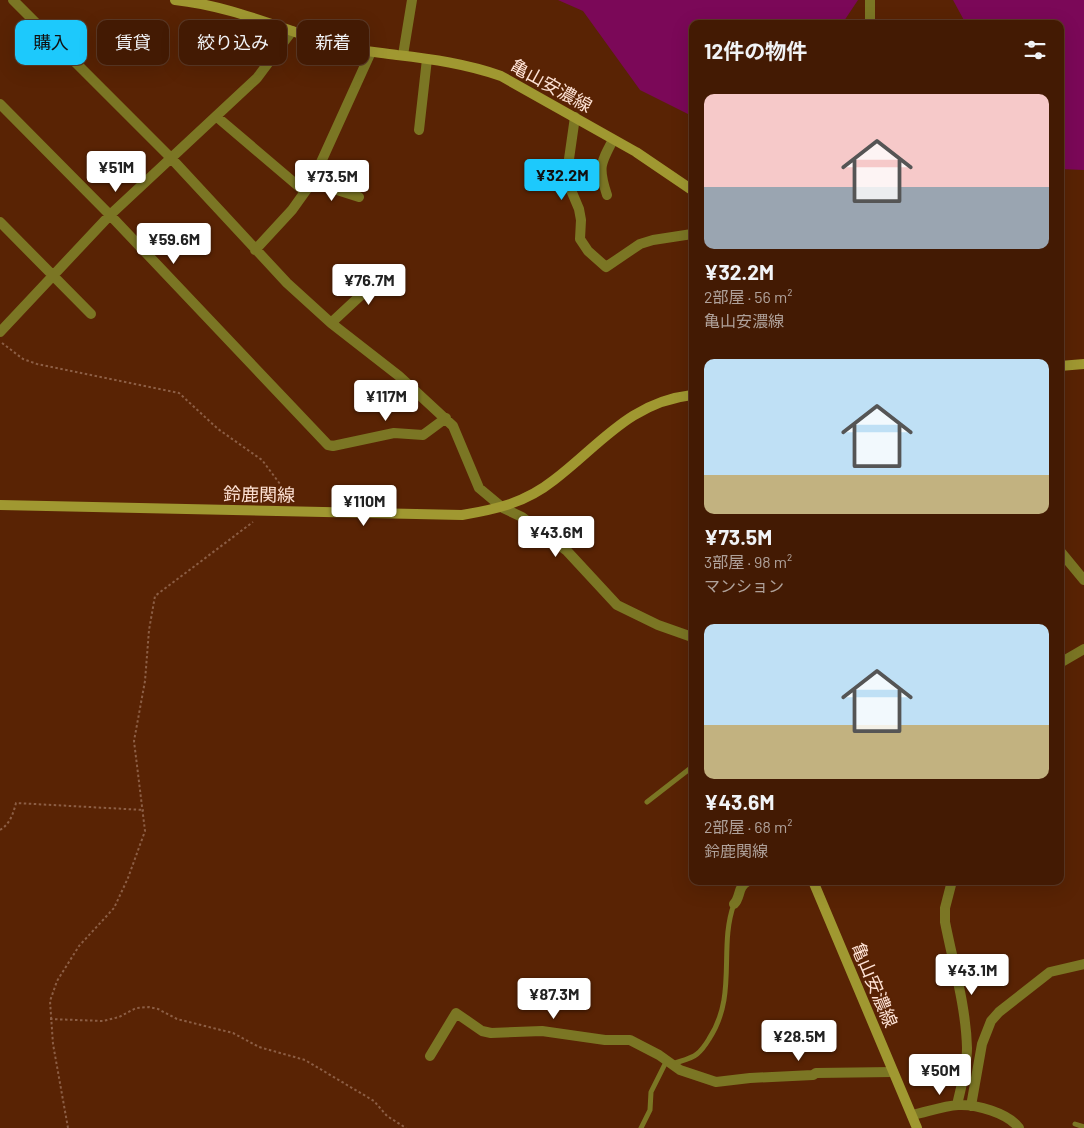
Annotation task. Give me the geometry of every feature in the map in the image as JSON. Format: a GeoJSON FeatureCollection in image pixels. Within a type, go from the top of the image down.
{"type":"FeatureCollection","features":[{"type":"Feature","properties":{"kind":"main road","name":"亀山安濃線"},"geometry":{"type":"LineString","coordinates":[[175,0],[211,6],[342,47],[466,65],[501,76],[636,152],[689,188]]}},
{"type":"Feature","properties":{"kind":"main road"},"geometry":{"type":"LineString","coordinates":[[1064,366],[1084,364]]}},
{"type":"Feature","properties":{"kind":"main road","name":"鈴鹿関線"},"geometry":{"type":"LineString","coordinates":[[0,505],[462,515],[502,508],[524,499],[554,481],[618,425],[646,409],[676,397],[689,396]]}},
{"type":"Feature","properties":{"kind":"main road","name":"亀山安濃線"},"geometry":{"type":"LineString","coordinates":[[815,885],[917,1128]]}},
{"type":"Feature","properties":{"kind":"street"},"geometry":{"type":"LineString","coordinates":[[13,0],[171,158],[287,283],[331,322],[399,376],[446,418],[452,426],[479,488],[502,508],[522,517],[567,551],[617,605],[658,626],[689,636]]}},
{"type":"Feature","properties":{"kind":"street"},"geometry":{"type":"LineString","coordinates":[[403,56],[412,0]]}},
{"type":"Feature","properties":{"kind":"street"},"geometry":{"type":"LineString","coordinates":[[870,0],[870,20]]}},
{"type":"Feature","properties":{"kind":"street"},"geometry":{"type":"LineString","coordinates":[[0,332],[110,215],[257,78],[292,31]]}},
{"type":"Feature","properties":{"kind":"street"},"geometry":{"type":"LineString","coordinates":[[255,250],[292,210],[312,182],[371,52]]}},
{"type":"Feature","properties":{"kind":"street"},"geometry":{"type":"LineString","coordinates":[[419,130],[427,59]]}},
{"type":"Feature","properties":{"kind":"street"},"geometry":{"type":"LineString","coordinates":[[0,104],[110,215],[328,445],[334,446],[394,433],[423,435],[446,418]]}},
{"type":"Feature","properties":{"kind":"street"},"geometry":{"type":"LineString","coordinates":[[217,117],[304,191]]}},
{"type":"Feature","properties":{"kind":"street"},"geometry":{"type":"LineString","coordinates":[[575,117],[568,178],[579,209],[581,220],[580,239],[588,251],[606,267],[640,244],[689,234]]}},
{"type":"Feature","properties":{"kind":"street"},"geometry":{"type":"LineString","coordinates":[[607,195],[602,180],[601,163],[613,140]]}},
{"type":"Feature","properties":{"kind":"street"},"geometry":{"type":"LineString","coordinates":[[312,182],[360,197]]}},
{"type":"Feature","properties":{"kind":"street"},"geometry":{"type":"LineString","coordinates":[[0,222],[90,314]]}},
{"type":"Feature","properties":{"kind":"street"},"geometry":{"type":"LineString","coordinates":[[331,322],[389,269]]}},
{"type":"Feature","properties":{"kind":"street"},"geometry":{"type":"LineString","coordinates":[[1064,555],[1084,580]]}},
{"type":"Feature","properties":{"kind":"street"},"geometry":{"type":"LineString","coordinates":[[1064,661],[1084,649]]}},
{"type":"Feature","properties":{"kind":"street"},"geometry":{"type":"LineString","coordinates":[[734,904],[738,890],[744,885]]}},
{"type":"Feature","properties":{"kind":"street"},"geometry":{"type":"LineString","coordinates":[[951,885],[945,908],[945,922],[963,1014],[967,1047],[957,1105]]}},
{"type":"Feature","properties":{"kind":"street"},"geometry":{"type":"LineString","coordinates":[[971,1106],[982,1044],[991,1021],[998,1012],[1050,972],[1084,964]]}},
{"type":"Feature","properties":{"kind":"street"},"geometry":{"type":"LineString","coordinates":[[430,1056],[456,1013],[482,1031],[491,1033],[542,1031],[605,1040],[630,1040],[686,1072],[716,1082],[750,1078],[814,1075],[816,1073],[893,1072]]}},
{"type":"Feature","properties":{"kind":"street"},"geometry":{"type":"LineString","coordinates":[[912,1115],[957,1105],[971,1106],[1012,1120],[1019,1128]]}},
{"type":"Feature","properties":{"kind":"lane"},"geometry":{"type":"LineString","coordinates":[[647,802],[689,769]]}},
{"type":"Feature","properties":{"kind":"lane"},"geometry":{"type":"LineString","coordinates":[[640,1128],[650,1110],[651,1092],[669,1062],[697,1054],[714,1032],[726,991],[729,929],[734,904]]}},
{"type":"Feature","properties":{"kind":"lane"},"geometry":{"type":"LineString","coordinates":[[1075,1124],[1084,1127]]}},
{"type":"Feature","properties":{"kind":"path"},"geometry":{"type":"LineString","coordinates":[[0,341],[23,359],[37,364],[180,393],[218,429],[262,460],[280,484],[291,512]]}},
{"type":"Feature","properties":{"kind":"path"},"geometry":{"type":"LineString","coordinates":[[68,1128],[52,1044],[50,1001],[57,981],[79,946],[109,916],[124,886],[145,831],[144,810],[140,797],[134,741],[145,681],[149,630],[155,596],[248,528],[254,522],[258,512]]}},
{"type":"Feature","properties":{"kind":"path"},"geometry":{"type":"LineString","coordinates":[[0,830],[5,827],[13,816],[16,803],[144,810]]}},
{"type":"Feature","properties":{"kind":"path"},"geometry":{"type":"LineString","coordinates":[[50,1019],[103,1021],[119,1017],[136,1008],[149,1007],[158,1009],[177,1019],[233,1033],[258,1047],[283,1052],[305,1060],[374,1101],[387,1116],[406,1128]]}},
{"type":"Feature","properties":{"kind":"shaded area"},"geometry":{"type":"Polygon","coordinates":[[[558,0],[858,0],[845,20],[689,20],[689,114],[640,90],[583,11],[558,0]]]}},
{"type":"Feature","properties":{"kind":"shaded area"},"geometry":{"type":"Polygon","coordinates":[[[953,0],[1084,0],[1084,170],[1064,169],[1064,20],[964,20],[953,0]]]}}]}
